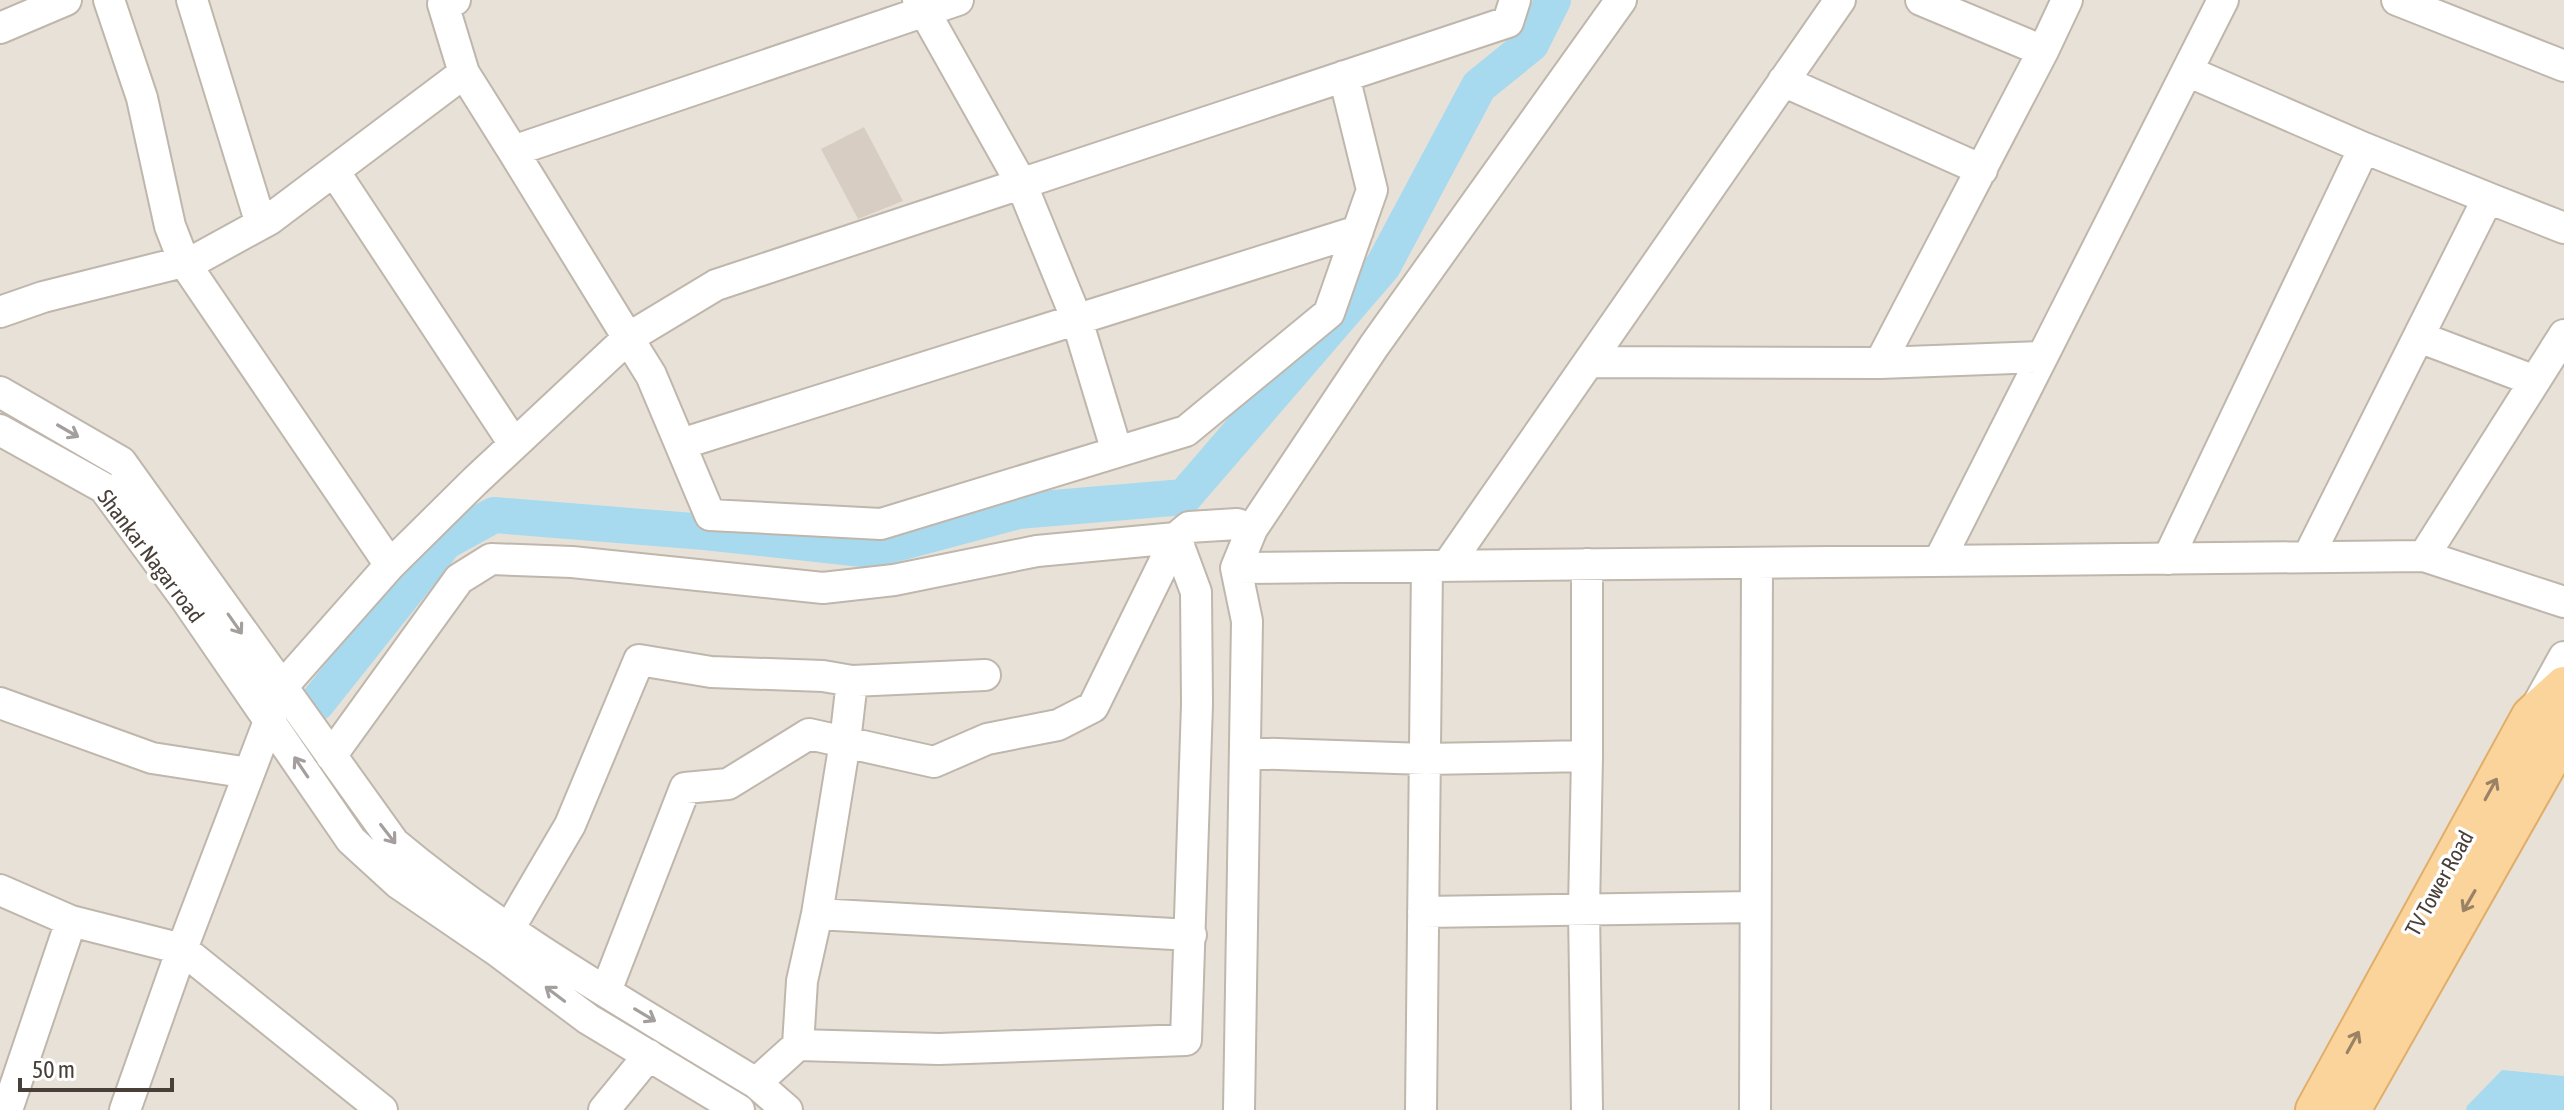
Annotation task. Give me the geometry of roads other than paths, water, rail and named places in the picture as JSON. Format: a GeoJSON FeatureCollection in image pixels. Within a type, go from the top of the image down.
{"type":"FeatureCollection","features":[{"type":"Feature","properties":{"kind":"main road"},"geometry":{"type":"LineString","coordinates":[[2555,729],[2564,686]]}},
{"type":"Feature","properties":{"kind":"main road","name":"TV Tower Road"},"geometry":{"type":"LineString","coordinates":[[2315,1110],[2555,729]]}},
{"type":"Feature","properties":{"kind":"main road","name":"TV Tower Road"},"geometry":{"type":"LineString","coordinates":[[2351,1110],[2555,729]]}},
{"type":"Feature","properties":{"kind":"street"},"geometry":{"type":"LineString","coordinates":[[0,28],[66,0]]}},
{"type":"Feature","properties":{"kind":"street"},"geometry":{"type":"LineString","coordinates":[[109,0],[142,98],[170,226],[184,262],[390,565]]}},
{"type":"Feature","properties":{"kind":"street"},"geometry":{"type":"LineString","coordinates":[[192,0],[261,224]]}},
{"type":"Feature","properties":{"kind":"street"},"geometry":{"type":"LineString","coordinates":[[455,0],[443,4],[464,73],[651,375],[710,515],[881,524],[1186,431],[1329,313],[1372,190],[1344,76]]}},
{"type":"Feature","properties":{"kind":"street"},"geometry":{"type":"LineString","coordinates":[[513,151],[920,6],[958,0]]}},
{"type":"Feature","properties":{"kind":"street"},"geometry":{"type":"LineString","coordinates":[[125,1110],[182,949],[282,687],[390,565],[628,338],[716,285],[1508,22],[1515,0]]}},
{"type":"Feature","properties":{"kind":"street"},"geometry":{"type":"LineString","coordinates":[[1239,1110],[1247,621],[1236,568],[1252,529],[1374,346],[1621,0]]}},
{"type":"Feature","properties":{"kind":"street"},"geometry":{"type":"LineString","coordinates":[[1421,1110],[1425,759],[1437,566],[1589,362],[1840,0]]}},
{"type":"Feature","properties":{"kind":"street"},"geometry":{"type":"LineString","coordinates":[[1921,0],[2043,51]]}},
{"type":"Feature","properties":{"kind":"street"},"geometry":{"type":"LineString","coordinates":[[1880,363],[2067,0]]}},
{"type":"Feature","properties":{"kind":"street"},"geometry":{"type":"LineString","coordinates":[[1939,561],[2223,0]]}},
{"type":"Feature","properties":{"kind":"street"},"geometry":{"type":"LineString","coordinates":[[2397,0],[2564,66]]}},
{"type":"Feature","properties":{"kind":"street"},"geometry":{"type":"LineString","coordinates":[[920,6],[1021,183],[1077,320],[1117,452]]}},
{"type":"Feature","properties":{"kind":"street"},"geometry":{"type":"LineString","coordinates":[[2187,71],[2364,148],[2564,228]]}},
{"type":"Feature","properties":{"kind":"street"},"geometry":{"type":"LineString","coordinates":[[0,312],[43,297],[199,258],[261,224],[464,73]]}},
{"type":"Feature","properties":{"kind":"street"},"geometry":{"type":"LineString","coordinates":[[1783,81],[1982,170]]}},
{"type":"Feature","properties":{"kind":"street"},"geometry":{"type":"LineString","coordinates":[[2168,559],[2364,148]]}},
{"type":"Feature","properties":{"kind":"street"},"geometry":{"type":"LineString","coordinates":[[334,171],[514,444]]}},
{"type":"Feature","properties":{"kind":"street"},"geometry":{"type":"LineString","coordinates":[[2308,557],[2488,198]]}},
{"type":"Feature","properties":{"kind":"street"},"geometry":{"type":"LineString","coordinates":[[681,444],[1358,231]]}},
{"type":"Feature","properties":{"kind":"street"},"geometry":{"type":"LineString","coordinates":[[2424,556],[2564,335]]}},
{"type":"Feature","properties":{"kind":"street"},"geometry":{"type":"LineString","coordinates":[[2419,337],[2535,381]]}},
{"type":"Feature","properties":{"kind":"street"},"geometry":{"type":"LineString","coordinates":[[1589,362],[1880,363],[2042,357]]}},
{"type":"Feature","properties":{"kind":"street"},"geometry":{"type":"LineString","coordinates":[[0,392],[121,462],[394,843],[509,929],[756,1083],[787,1110]]}},
{"type":"Feature","properties":{"kind":"street","name":"Shankar Nagar road"},"geometry":{"type":"LineString","coordinates":[[0,430],[104,488],[185,598],[351,840],[398,883],[496,950],[588,1019],[739,1110]]}},
{"type":"Feature","properties":{"kind":"street"},"geometry":{"type":"LineString","coordinates":[[606,991],[685,788],[728,784],[809,734],[934,762],[987,739],[1058,725],[1093,707],[1176,538],[1189,527],[1237,524],[1252,529]]}},
{"type":"Feature","properties":{"kind":"street"},"geometry":{"type":"LineString","coordinates":[[331,756],[459,579],[491,559],[572,562],[823,588],[894,580],[1037,551],[1176,538]]}},
{"type":"Feature","properties":{"kind":"street"},"geometry":{"type":"LineString","coordinates":[[756,1083],[798,1045],[939,1049],[1186,1040],[1197,704],[1196,592],[1176,538]]}},
{"type":"Feature","properties":{"kind":"street"},"geometry":{"type":"LineString","coordinates":[[1236,568],[2424,556],[2564,602]]}},
{"type":"Feature","properties":{"kind":"street"},"geometry":{"type":"LineString","coordinates":[[1755,1110],[1757,563]]}},
{"type":"Feature","properties":{"kind":"street"},"geometry":{"type":"LineString","coordinates":[[1587,564],[1584,910],[1587,1110]]}},
{"type":"Feature","properties":{"kind":"street","name":"TV Tower Road"},"geometry":{"type":"LineString","coordinates":[[2555,729],[2564,657]]}},
{"type":"Feature","properties":{"kind":"street"},"geometry":{"type":"LineString","coordinates":[[509,929],[570,825],[639,660],[711,672],[823,676],[852,681],[985,675]]}},
{"type":"Feature","properties":{"kind":"street"},"geometry":{"type":"LineString","coordinates":[[798,1045],[802,981],[817,914],[852,681]]}},
{"type":"Feature","properties":{"kind":"street"},"geometry":{"type":"LineString","coordinates":[[0,703],[152,758],[249,773]]}},
{"type":"Feature","properties":{"kind":"street"},"geometry":{"type":"LineString","coordinates":[[1245,753],[1425,759],[1587,756]]}},
{"type":"Feature","properties":{"kind":"street"},"geometry":{"type":"LineString","coordinates":[[0,890],[71,921],[182,949],[382,1110]]}},
{"type":"Feature","properties":{"kind":"street"},"geometry":{"type":"LineString","coordinates":[[1423,912],[1755,907]]}},
{"type":"Feature","properties":{"kind":"street"},"geometry":{"type":"LineString","coordinates":[[817,914],[1191,935]]}},
{"type":"Feature","properties":{"kind":"street"},"geometry":{"type":"LineString","coordinates":[[7,1110],[9,1074],[71,921]]}},
{"type":"Feature","properties":{"kind":"street"},"geometry":{"type":"LineString","coordinates":[[604,1110],[649,1055]]}},
{"type":"Feature","properties":{"kind":"water"},"geometry":{"type":"Polygon","coordinates":[[[2502,1070],[2564,1076],[2564,1110],[2466,1110],[2502,1070]]]}},
{"type":"Feature","properties":{"kind":"waterway"},"geometry":{"type":"LineString","coordinates":[[317,703],[445,542],[494,515],[705,532],[872,550],[1018,511],[1184,497],[1383,266],[1479,86],[1531,44],[1553,0]]}}]}
